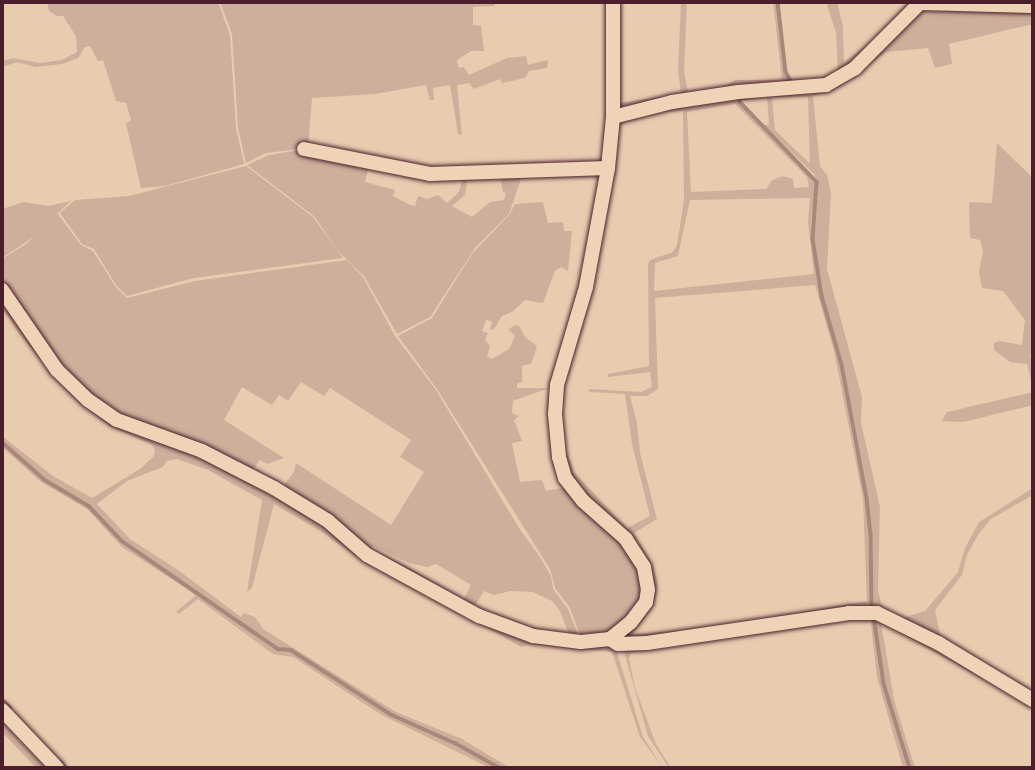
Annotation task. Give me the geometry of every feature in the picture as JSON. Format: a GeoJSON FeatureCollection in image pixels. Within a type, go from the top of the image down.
{"type":"FeatureCollection","features":[{"type":"Feature","properties":{"kind":"street"},"geometry":{"type":"LineString","coordinates":[[610,639],[631,622],[646,602],[648,590],[644,567],[626,538],[583,501],[565,478],[555,427],[557,385],[586,287],[608,168],[613,117],[613,2]]}},
{"type":"Feature","properties":{"kind":"street"},"geometry":{"type":"LineString","coordinates":[[613,117],[672,102],[738,92],[826,85],[855,68],[920,3],[1033,6]]}},
{"type":"Feature","properties":{"kind":"street"},"geometry":{"type":"LineString","coordinates":[[304,149],[430,174],[608,168]]}},
{"type":"Feature","properties":{"kind":"street"},"geometry":{"type":"LineString","coordinates":[[2,290],[57,370],[88,400],[117,420],[202,450],[274,488],[328,521],[367,555],[479,616],[541,637],[581,642],[610,639],[618,643],[647,643],[849,612],[877,613],[940,644],[1033,700]]}},
{"type":"Feature","properties":{"kind":"street"},"geometry":{"type":"LineString","coordinates":[[2,710],[57,768]]}},
{"type":"Feature","properties":{"kind":"shaded area"},"geometry":{"type":"Polygon","coordinates":[[[47,2],[218,2],[230,35],[236,128],[244,164],[165,186],[141,188],[126,124],[131,120],[126,103],[116,101],[103,60],[98,61],[90,46],[85,47],[78,58],[62,64],[35,67],[17,62],[2,67],[2,61],[13,58],[40,63],[62,60],[77,52],[76,36],[63,16],[49,11],[47,2]]]}},
{"type":"Feature","properties":{"kind":"shaded area"},"geometry":{"type":"Polygon","coordinates":[[[220,2],[494,3],[495,6],[473,7],[473,25],[481,26],[484,51],[471,51],[457,60],[459,68],[464,67],[469,75],[507,58],[526,56],[528,65],[548,60],[547,68],[529,71],[525,78],[502,83],[500,79],[474,89],[469,83],[457,85],[462,135],[458,134],[450,85],[433,88],[434,100],[430,100],[426,85],[375,94],[312,98],[308,148],[266,153],[246,163],[238,128],[232,34],[220,2]]]}},
{"type":"Feature","properties":{"kind":"shaded area"},"geometry":{"type":"Polygon","coordinates":[[[681,2],[687,2],[684,72],[688,92],[725,86],[735,80],[782,80],[773,2],[777,2],[785,73],[790,80],[619,109],[619,103],[681,94],[678,70],[681,2]]]}},
{"type":"Feature","properties":{"kind":"shaded area"},"geometry":{"type":"Polygon","coordinates":[[[826,2],[837,2],[843,26],[844,62],[875,39],[909,2],[916,2],[838,76],[818,80],[838,71],[836,33],[826,2]]]}},
{"type":"Feature","properties":{"kind":"shaded area"},"geometry":{"type":"Polygon","coordinates":[[[1033,9],[1033,24],[949,44],[952,64],[935,68],[928,48],[886,52],[839,87],[813,96],[820,166],[827,175],[831,192],[827,269],[862,397],[861,423],[880,507],[878,589],[882,607],[902,618],[925,611],[958,572],[965,548],[979,522],[1033,488],[1033,495],[991,519],[978,535],[967,555],[962,575],[935,610],[941,640],[882,612],[622,640],[650,579],[571,480],[563,456],[568,455],[574,472],[627,528],[650,516],[632,444],[625,394],[589,392],[589,389],[641,392],[652,387],[650,372],[608,377],[608,374],[649,366],[648,264],[650,260],[673,252],[677,245],[684,200],[683,111],[663,112],[662,109],[738,99],[816,182],[811,223],[812,239],[821,296],[841,366],[866,498],[872,605],[872,534],[868,498],[843,365],[823,296],[814,239],[818,182],[814,174],[764,125],[769,125],[767,97],[740,101],[739,96],[830,87],[915,12],[1033,9]],[[772,97],[775,130],[810,164],[808,97],[772,97]],[[735,104],[687,112],[691,192],[766,189],[772,180],[783,176],[793,179],[794,188],[809,187],[807,177],[735,104]],[[810,198],[690,200],[678,256],[655,263],[654,291],[814,274],[808,222],[810,198]],[[815,285],[655,298],[658,389],[647,396],[630,396],[637,423],[640,453],[657,519],[634,533],[653,565],[658,584],[654,605],[633,634],[701,629],[867,601],[863,499],[834,351],[815,285]]]}},
{"type":"Feature","properties":{"kind":"shaded area"},"geometry":{"type":"Polygon","coordinates":[[[997,143],[1033,178],[1033,348],[1030,355],[1033,364],[1033,388],[1027,364],[1010,362],[994,350],[994,343],[1000,341],[1022,345],[1025,320],[1003,291],[982,288],[979,272],[983,251],[980,240],[970,238],[969,202],[992,203],[997,143]]]}},
{"type":"Feature","properties":{"kind":"shaded area"},"geometry":{"type":"Polygon","coordinates":[[[299,150],[369,165],[365,182],[395,190],[393,196],[415,206],[418,196],[427,199],[438,195],[447,203],[459,192],[463,177],[468,176],[465,195],[452,206],[472,217],[490,202],[504,200],[506,193],[503,192],[500,176],[520,173],[520,182],[509,214],[475,248],[430,317],[397,334],[364,276],[337,250],[315,217],[247,165],[269,155],[299,150]]]}},
{"type":"Feature","properties":{"kind":"shaded area"},"geometry":{"type":"Polygon","coordinates":[[[246,166],[313,217],[343,258],[194,278],[127,296],[116,285],[94,249],[82,244],[60,213],[75,200],[129,196],[246,166]]]}},
{"type":"Feature","properties":{"kind":"shaded area"},"geometry":{"type":"Polygon","coordinates":[[[71,201],[58,213],[54,219],[58,214],[81,245],[93,251],[115,286],[127,298],[195,281],[347,260],[363,277],[395,336],[436,390],[519,528],[540,557],[551,576],[553,589],[568,609],[579,637],[570,637],[560,611],[552,601],[533,592],[511,591],[494,595],[484,591],[475,606],[494,617],[538,630],[537,634],[487,617],[380,558],[381,555],[406,566],[464,599],[471,585],[436,564],[427,567],[409,563],[373,546],[369,553],[324,512],[303,502],[284,485],[294,472],[296,463],[391,525],[424,472],[400,457],[411,440],[330,388],[324,396],[301,382],[288,401],[279,395],[272,405],[242,387],[224,420],[284,458],[268,464],[260,460],[252,471],[177,437],[136,426],[92,400],[38,340],[2,281],[2,259],[35,236],[2,258],[2,209],[24,202],[48,206],[71,201]]]}},
{"type":"Feature","properties":{"kind":"shaded area"},"geometry":{"type":"Polygon","coordinates":[[[543,202],[548,223],[563,222],[564,231],[572,231],[568,271],[561,267],[555,271],[543,303],[525,300],[512,312],[502,316],[494,329],[490,330],[492,321],[486,320],[482,331],[488,333],[485,340],[490,346],[487,357],[492,359],[509,349],[515,336],[508,329],[516,325],[520,327],[525,337],[537,346],[531,364],[522,366],[522,382],[517,384],[517,388],[549,388],[513,401],[512,413],[519,416],[514,420],[522,441],[512,443],[520,482],[542,480],[546,491],[566,487],[625,541],[644,578],[638,608],[607,633],[581,638],[570,608],[555,588],[550,569],[437,389],[398,336],[432,318],[472,254],[510,214],[515,204],[543,202]]]}},
{"type":"Feature","properties":{"kind":"shaded area"},"geometry":{"type":"Polygon","coordinates":[[[2,297],[91,408],[227,466],[483,623],[609,644],[616,649],[643,737],[663,768],[640,737],[612,652],[530,644],[521,647],[404,580],[367,564],[320,531],[274,504],[252,588],[247,592],[262,500],[208,470],[177,459],[167,461],[163,467],[127,481],[97,504],[130,539],[178,570],[241,617],[244,613],[255,617],[263,629],[396,712],[462,739],[510,768],[502,768],[456,742],[392,714],[291,649],[278,649],[123,540],[90,505],[46,479],[2,441],[2,436],[53,476],[92,498],[140,469],[154,456],[155,450],[152,445],[109,426],[69,393],[19,334],[2,307],[2,297]]]}},
{"type":"Feature","properties":{"kind":"shaded area"},"geometry":{"type":"Polygon","coordinates":[[[1033,392],[1033,405],[963,422],[942,421],[947,412],[1033,392]]]}},
{"type":"Feature","properties":{"kind":"shaded area"},"geometry":{"type":"Polygon","coordinates":[[[2,443],[45,480],[89,506],[122,542],[278,650],[291,651],[391,716],[455,744],[498,768],[490,768],[380,714],[293,657],[273,654],[198,599],[179,614],[176,612],[195,596],[193,593],[122,547],[87,509],[41,482],[2,447],[2,443]]]}},
{"type":"Feature","properties":{"kind":"shaded area"},"geometry":{"type":"Polygon","coordinates":[[[853,614],[876,615],[913,634],[1033,703],[1033,707],[881,622],[894,700],[915,768],[911,768],[885,684],[874,617],[883,684],[909,768],[903,768],[877,677],[870,616],[854,616],[631,653],[629,659],[635,688],[656,744],[669,768],[648,736],[623,648],[853,614]]]}},
{"type":"Feature","properties":{"kind":"shaded area"},"geometry":{"type":"Polygon","coordinates":[[[2,723],[45,768],[36,768],[2,732],[2,723]]]}},
{"type":"Feature","properties":{"kind":"waterway"},"geometry":{"type":"LineString","coordinates":[[778,2],[786,72],[791,81],[787,82]]}},
{"type":"Feature","properties":{"kind":"waterway"},"geometry":{"type":"LineString","coordinates":[[739,97],[740,102],[817,182],[813,239],[822,296],[842,365],[867,498],[871,534],[872,605]]}},
{"type":"Feature","properties":{"kind":"waterway"},"geometry":{"type":"LineString","coordinates":[[2,442],[45,480],[89,506],[122,541],[278,649],[291,650],[392,715],[455,743],[500,768]]}},
{"type":"Feature","properties":{"kind":"waterway"},"geometry":{"type":"LineString","coordinates":[[874,617],[884,684],[910,768]]}},
{"type":"Feature","properties":{"kind":"waterway"},"geometry":{"type":"LineString","coordinates":[[2,699],[10,708]]}},
{"type":"Feature","properties":{"kind":"waterway"},"geometry":{"type":"LineString","coordinates":[[61,762],[67,768]]}}]}
